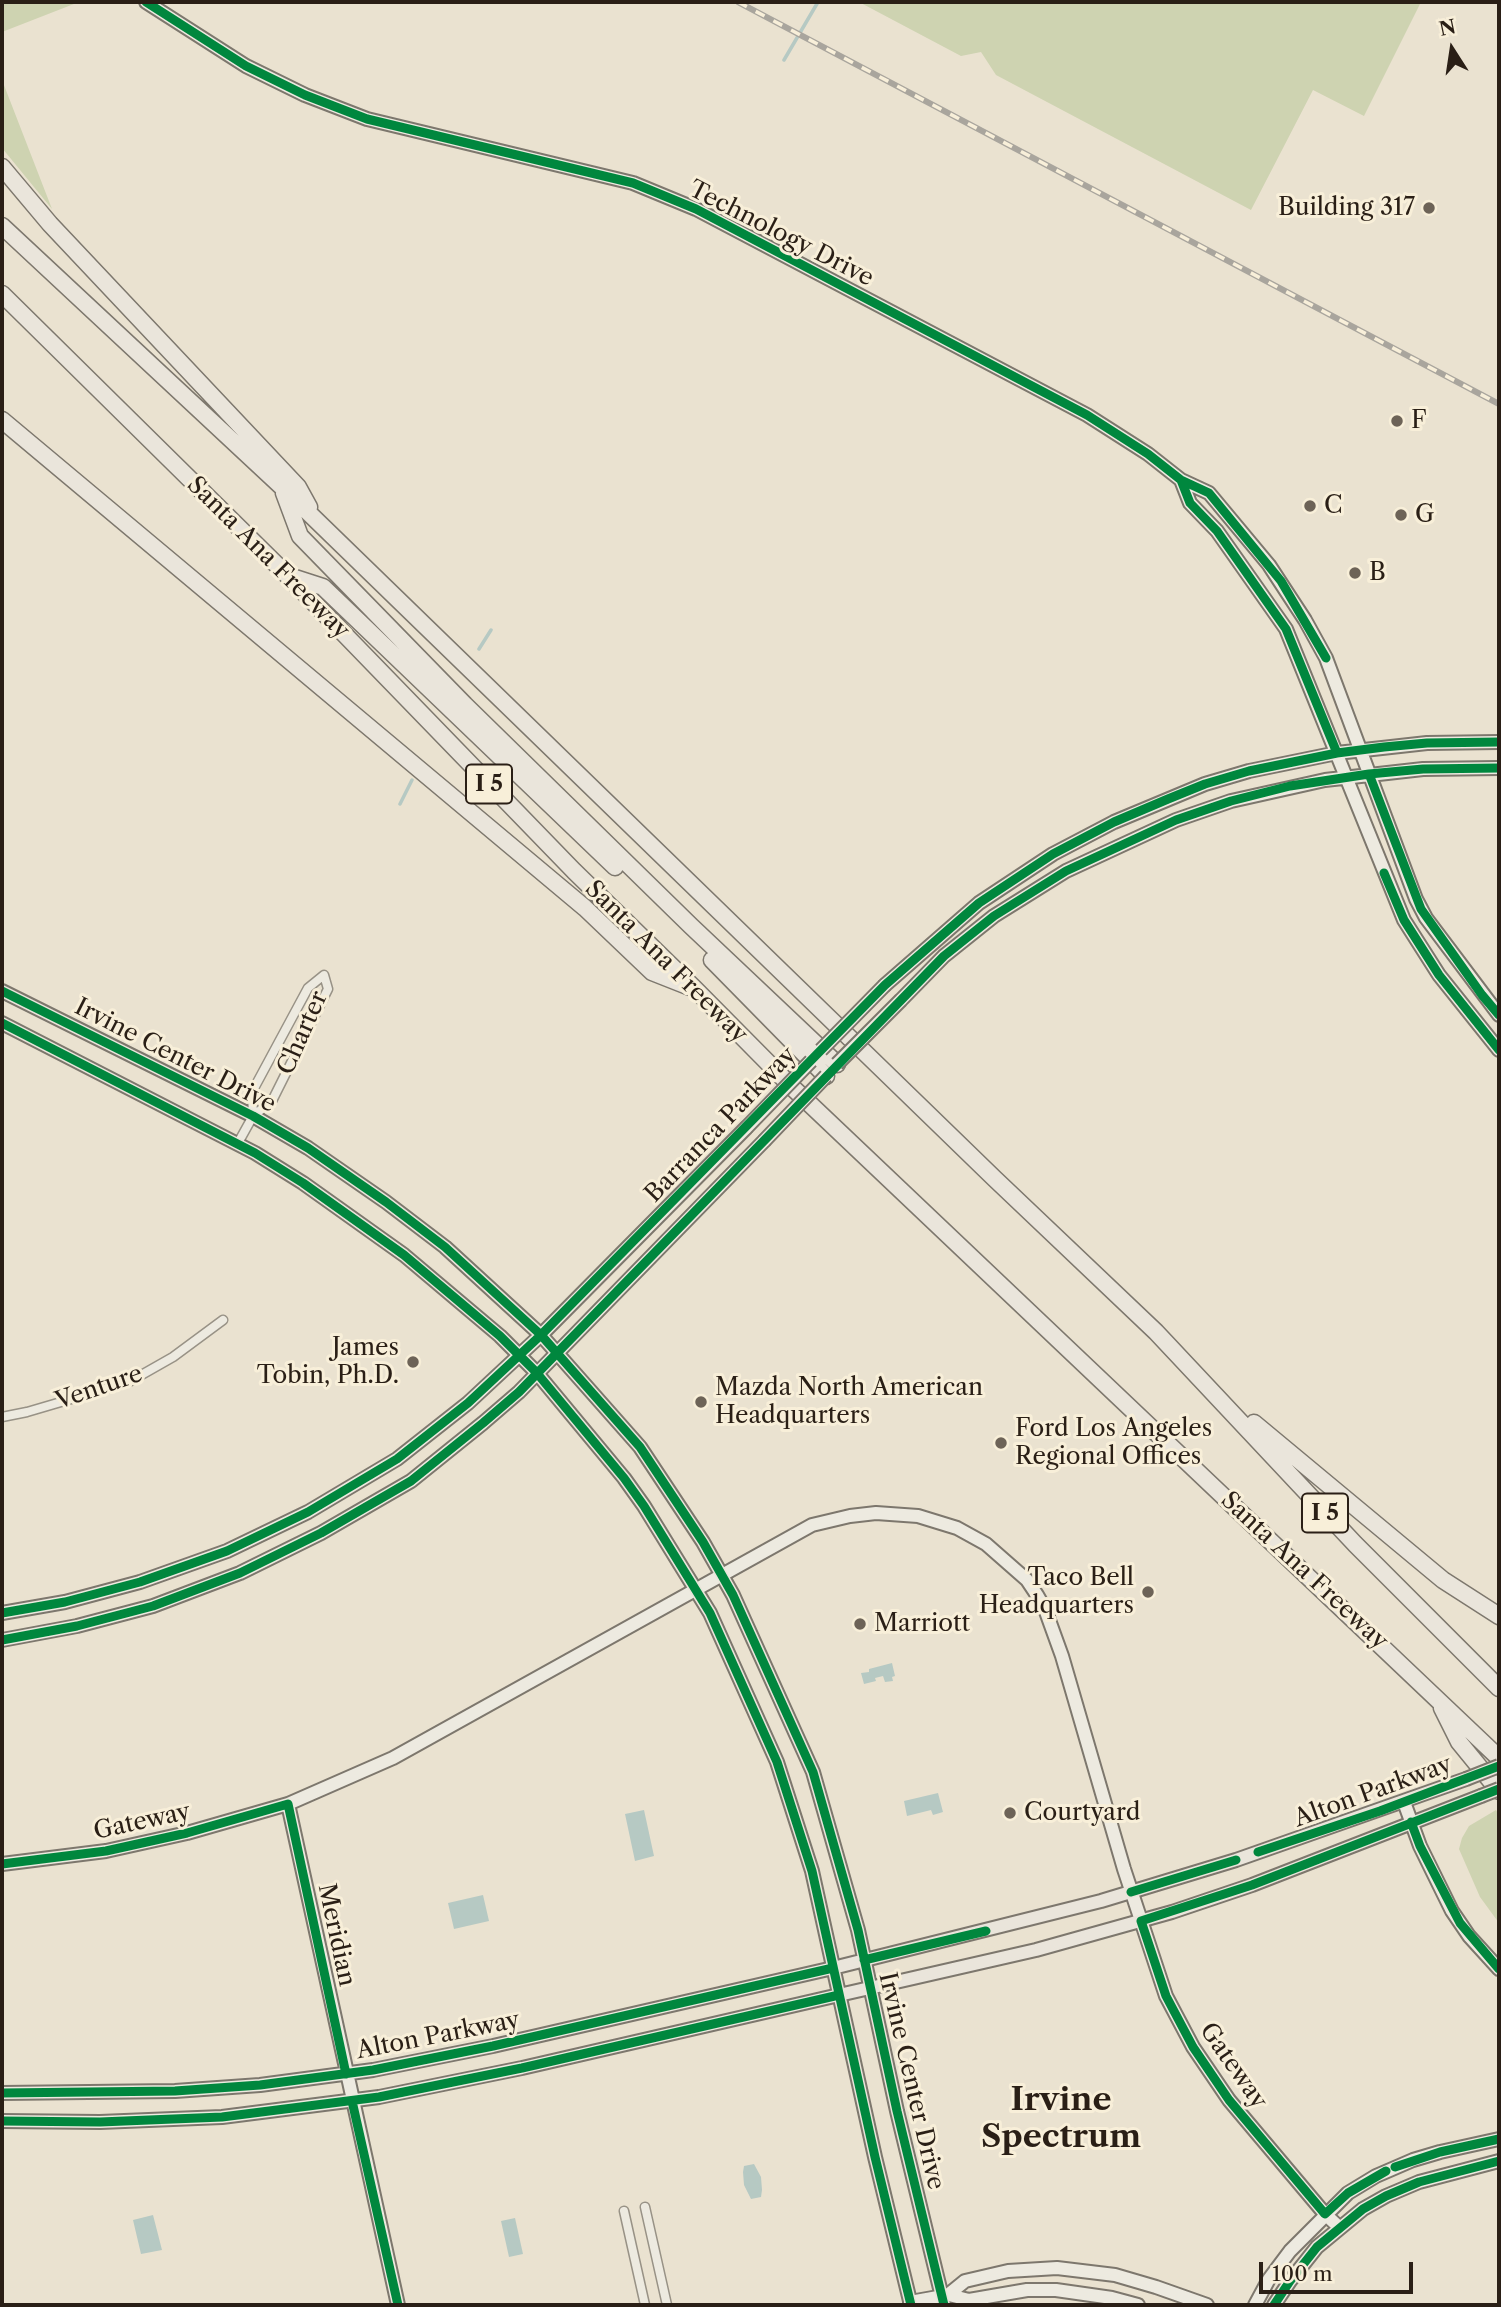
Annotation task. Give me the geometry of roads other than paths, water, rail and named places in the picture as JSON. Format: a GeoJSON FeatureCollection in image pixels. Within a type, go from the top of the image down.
{"type":"FeatureCollection","features":[{"type":"Feature","properties":{"kind":"highway"},"geometry":{"type":"LineString","coordinates":[[2,167],[50,224],[298,487],[317,522]]}},
{"type":"Feature","properties":{"kind":"highway","name":"I 5"},"geometry":{"type":"LineString","coordinates":[[2,226],[282,487],[985,1170],[1156,1332],[1352,1541],[1499,1688]]}},
{"type":"Feature","properties":{"kind":"highway","name":"Santa Ana Freeway"},"geometry":{"type":"LineString","coordinates":[[2,294],[287,575],[574,871],[793,1088],[1499,1758]]}},
{"type":"Feature","properties":{"kind":"highway"},"geometry":{"type":"LineString","coordinates":[[5,423],[584,908],[652,972],[695,989]]}},
{"type":"Feature","properties":{"kind":"highway"},"geometry":{"type":"LineString","coordinates":[[282,487],[300,536],[688,930],[831,1070]]}},
{"type":"Feature","properties":{"kind":"highway"},"geometry":{"type":"LineString","coordinates":[[287,575],[323,587],[688,930]]}},
{"type":"Feature","properties":{"kind":"highway"},"geometry":{"type":"LineString","coordinates":[[1156,1332],[1278,1444],[1443,1580],[1499,1616]]}},
{"type":"Feature","properties":{"kind":"highway"},"geometry":{"type":"LineString","coordinates":[[1352,1541],[1499,1674]]}},
{"type":"Feature","properties":{"kind":"highway"},"geometry":{"type":"LineString","coordinates":[[1436,1696],[1459,1742],[1499,1790]]}},
{"type":"Feature","properties":{"kind":"main road","name":"Irvine Center Drive"},"geometry":{"type":"LineString","coordinates":[[2,991],[253,1116],[308,1148],[386,1202],[445,1247],[541,1335],[639,1447],[722,1575],[777,1689],[813,1772],[845,1881],[943,2301]]}},
{"type":"Feature","properties":{"kind":"main road","name":"Irvine Center Drive"},"geometry":{"type":"LineString","coordinates":[[2,1023],[238,1143],[303,1182],[404,1255],[500,1336],[536,1372],[624,1478],[710,1613],[777,1762],[812,1871],[907,2304]]}},
{"type":"Feature","properties":{"kind":"main road","name":"Alton Parkway"},"geometry":{"type":"LineString","coordinates":[[833,1968],[1033,1920],[1131,1892],[1236,1860],[1499,1766]]}},
{"type":"Feature","properties":{"kind":"main road","name":"Alton Parkway"},"geometry":{"type":"LineString","coordinates":[[839,1996],[1037,1950],[1141,1922],[1252,1885],[1499,1790]]}},
{"type":"Feature","properties":{"kind":"street","name":"Technology Drive"},"geometry":{"type":"LineString","coordinates":[[146,2],[246,65],[305,95],[367,120],[633,183],[696,209],[1087,415],[1148,454],[1181,480],[1209,493],[1281,581],[1326,658],[1421,909],[1499,1015]]}},
{"type":"Feature","properties":{"kind":"street","name":"Technology Drive"},"geometry":{"type":"LineString","coordinates":[[1181,480],[1190,503],[1217,531],[1286,629],[1404,920],[1439,975],[1499,1050]]}},
{"type":"Feature","properties":{"kind":"street","name":"Barranca Parkway"},"geometry":{"type":"LineString","coordinates":[[2,1613],[65,1602],[140,1582],[227,1551],[309,1512],[397,1459],[468,1402],[541,1335],[885,985],[979,903],[1053,854],[1114,822],[1238,774],[1360,750],[1427,743],[1499,742]]}},
{"type":"Feature","properties":{"kind":"street","name":"Barranca Parkway"},"geometry":{"type":"LineString","coordinates":[[2,1640],[77,1626],[153,1606],[240,1573],[321,1533],[411,1481],[483,1423],[557,1353],[944,956],[994,916],[1066,871],[1133,838],[1209,809],[1290,786],[1423,769],[1499,768]]}},
{"type":"Feature","properties":{"kind":"street","name":"Charter"},"geometry":{"type":"LineString","coordinates":[[238,1143],[253,1116],[272,1101],[328,989],[324,975],[308,988],[252,1092],[253,1116]]}},
{"type":"Feature","properties":{"kind":"street","name":"Venture"},"geometry":{"type":"LineString","coordinates":[[2,1417],[129,1381],[173,1357],[223,1320]]}},
{"type":"Feature","properties":{"kind":"street","name":"Gateway"},"geometry":{"type":"LineString","coordinates":[[2,1864],[106,1851],[187,1833],[288,1804],[393,1758],[812,1525],[876,1513],[918,1516],[957,1528],[986,1544],[1027,1580],[1045,1608],[1062,1656],[1131,1892],[1166,1996],[1193,2047],[1229,2100],[1325,2214],[1340,2228]]}},
{"type":"Feature","properties":{"kind":"street"},"geometry":{"type":"LineString","coordinates":[[1404,1802],[1420,1846],[1460,1923],[1499,1969]]}},
{"type":"Feature","properties":{"kind":"street","name":"Meridian"},"geometry":{"type":"LineString","coordinates":[[288,1804],[398,2305]]}},
{"type":"Feature","properties":{"kind":"street","name":"Alton Parkway"},"geometry":{"type":"LineString","coordinates":[[2,2093],[174,2091],[260,2085],[346,2074],[480,2049],[833,1968]]}},
{"type":"Feature","properties":{"kind":"street","name":"Alton Parkway"},"geometry":{"type":"LineString","coordinates":[[2,2120],[100,2122],[222,2117],[352,2101],[460,2081],[839,1996]]}},
{"type":"Feature","properties":{"kind":"street"},"geometry":{"type":"LineString","coordinates":[[1255,2305],[1283,2260],[1348,2193],[1395,2167],[1440,2151],[1499,2139]]}},
{"type":"Feature","properties":{"kind":"street"},"geometry":{"type":"LineString","coordinates":[[1274,2305],[1304,2262],[1340,2228],[1371,2204],[1408,2186],[1499,2161]]}},
{"type":"Feature","properties":{"kind":"street"},"geometry":{"type":"LineString","coordinates":[[645,2207],[667,2305]]}},
{"type":"Feature","properties":{"kind":"street"},"geometry":{"type":"LineString","coordinates":[[624,2211],[645,2305]]}},
{"type":"Feature","properties":{"kind":"street"},"geometry":{"type":"LineString","coordinates":[[1056,2290],[1057,2268]]}},
{"type":"Feature","properties":{"kind":"street"},"geometry":{"type":"LineString","coordinates":[[943,2301],[965,2281],[1008,2271],[1057,2268],[1115,2275],[1207,2305]]}},
{"type":"Feature","properties":{"kind":"street"},"geometry":{"type":"LineString","coordinates":[[907,2304],[943,2301],[949,2295],[969,2300],[1027,2290],[1056,2290],[1112,2298],[1138,2305]]}},
{"type":"Feature","properties":{"kind":"waterway"},"geometry":{"type":"LineString","coordinates":[[784,60],[818,2]]}},
{"type":"Feature","properties":{"kind":"waterway"},"geometry":{"type":"LineString","coordinates":[[479,649],[491,630]]}},
{"type":"Feature","properties":{"kind":"waterway"},"geometry":{"type":"LineString","coordinates":[[400,804],[412,780]]}},
{"type":"Feature","properties":{"kind":"railway"},"geometry":{"type":"LineString","coordinates":[[738,2],[1499,404]]}},
{"type":"Feature","properties":{"kind":"place","name":"Building 317"},"geometry":{"type":"Point","coordinates":[1429,208]}},
{"type":"Feature","properties":{"kind":"place","name":"F"},"geometry":{"type":"Point","coordinates":[1397,421]}},
{"type":"Feature","properties":{"kind":"place","name":"C"},"geometry":{"type":"Point","coordinates":[1310,506]}},
{"type":"Feature","properties":{"kind":"place","name":"G"},"geometry":{"type":"Point","coordinates":[1401,515]}},
{"type":"Feature","properties":{"kind":"place","name":"B"},"geometry":{"type":"Point","coordinates":[1355,573]}},
{"type":"Feature","properties":{"kind":"place","name":"James Tobin, Ph.D."},"geometry":{"type":"Point","coordinates":[413,1362]}},
{"type":"Feature","properties":{"kind":"place","name":"Mazda North American Headquarters"},"geometry":{"type":"Point","coordinates":[701,1402]}},
{"type":"Feature","properties":{"kind":"place","name":"Ford Los Angeles Regional Offices"},"geometry":{"type":"Point","coordinates":[1001,1443]}},
{"type":"Feature","properties":{"kind":"place","name":"Taco Bell Headquarters"},"geometry":{"type":"Point","coordinates":[1148,1592]}},
{"type":"Feature","properties":{"kind":"place","name":"Marriott"},"geometry":{"type":"Point","coordinates":[860,1624]}},
{"type":"Feature","properties":{"kind":"place","name":"Courtyard"},"geometry":{"type":"Point","coordinates":[1010,1813]}},
{"type":"Feature","properties":{"kind":"district","name":"Irvine Spectrum"},"geometry":{"type":"Point","coordinates":[1061,2120]}}]}
